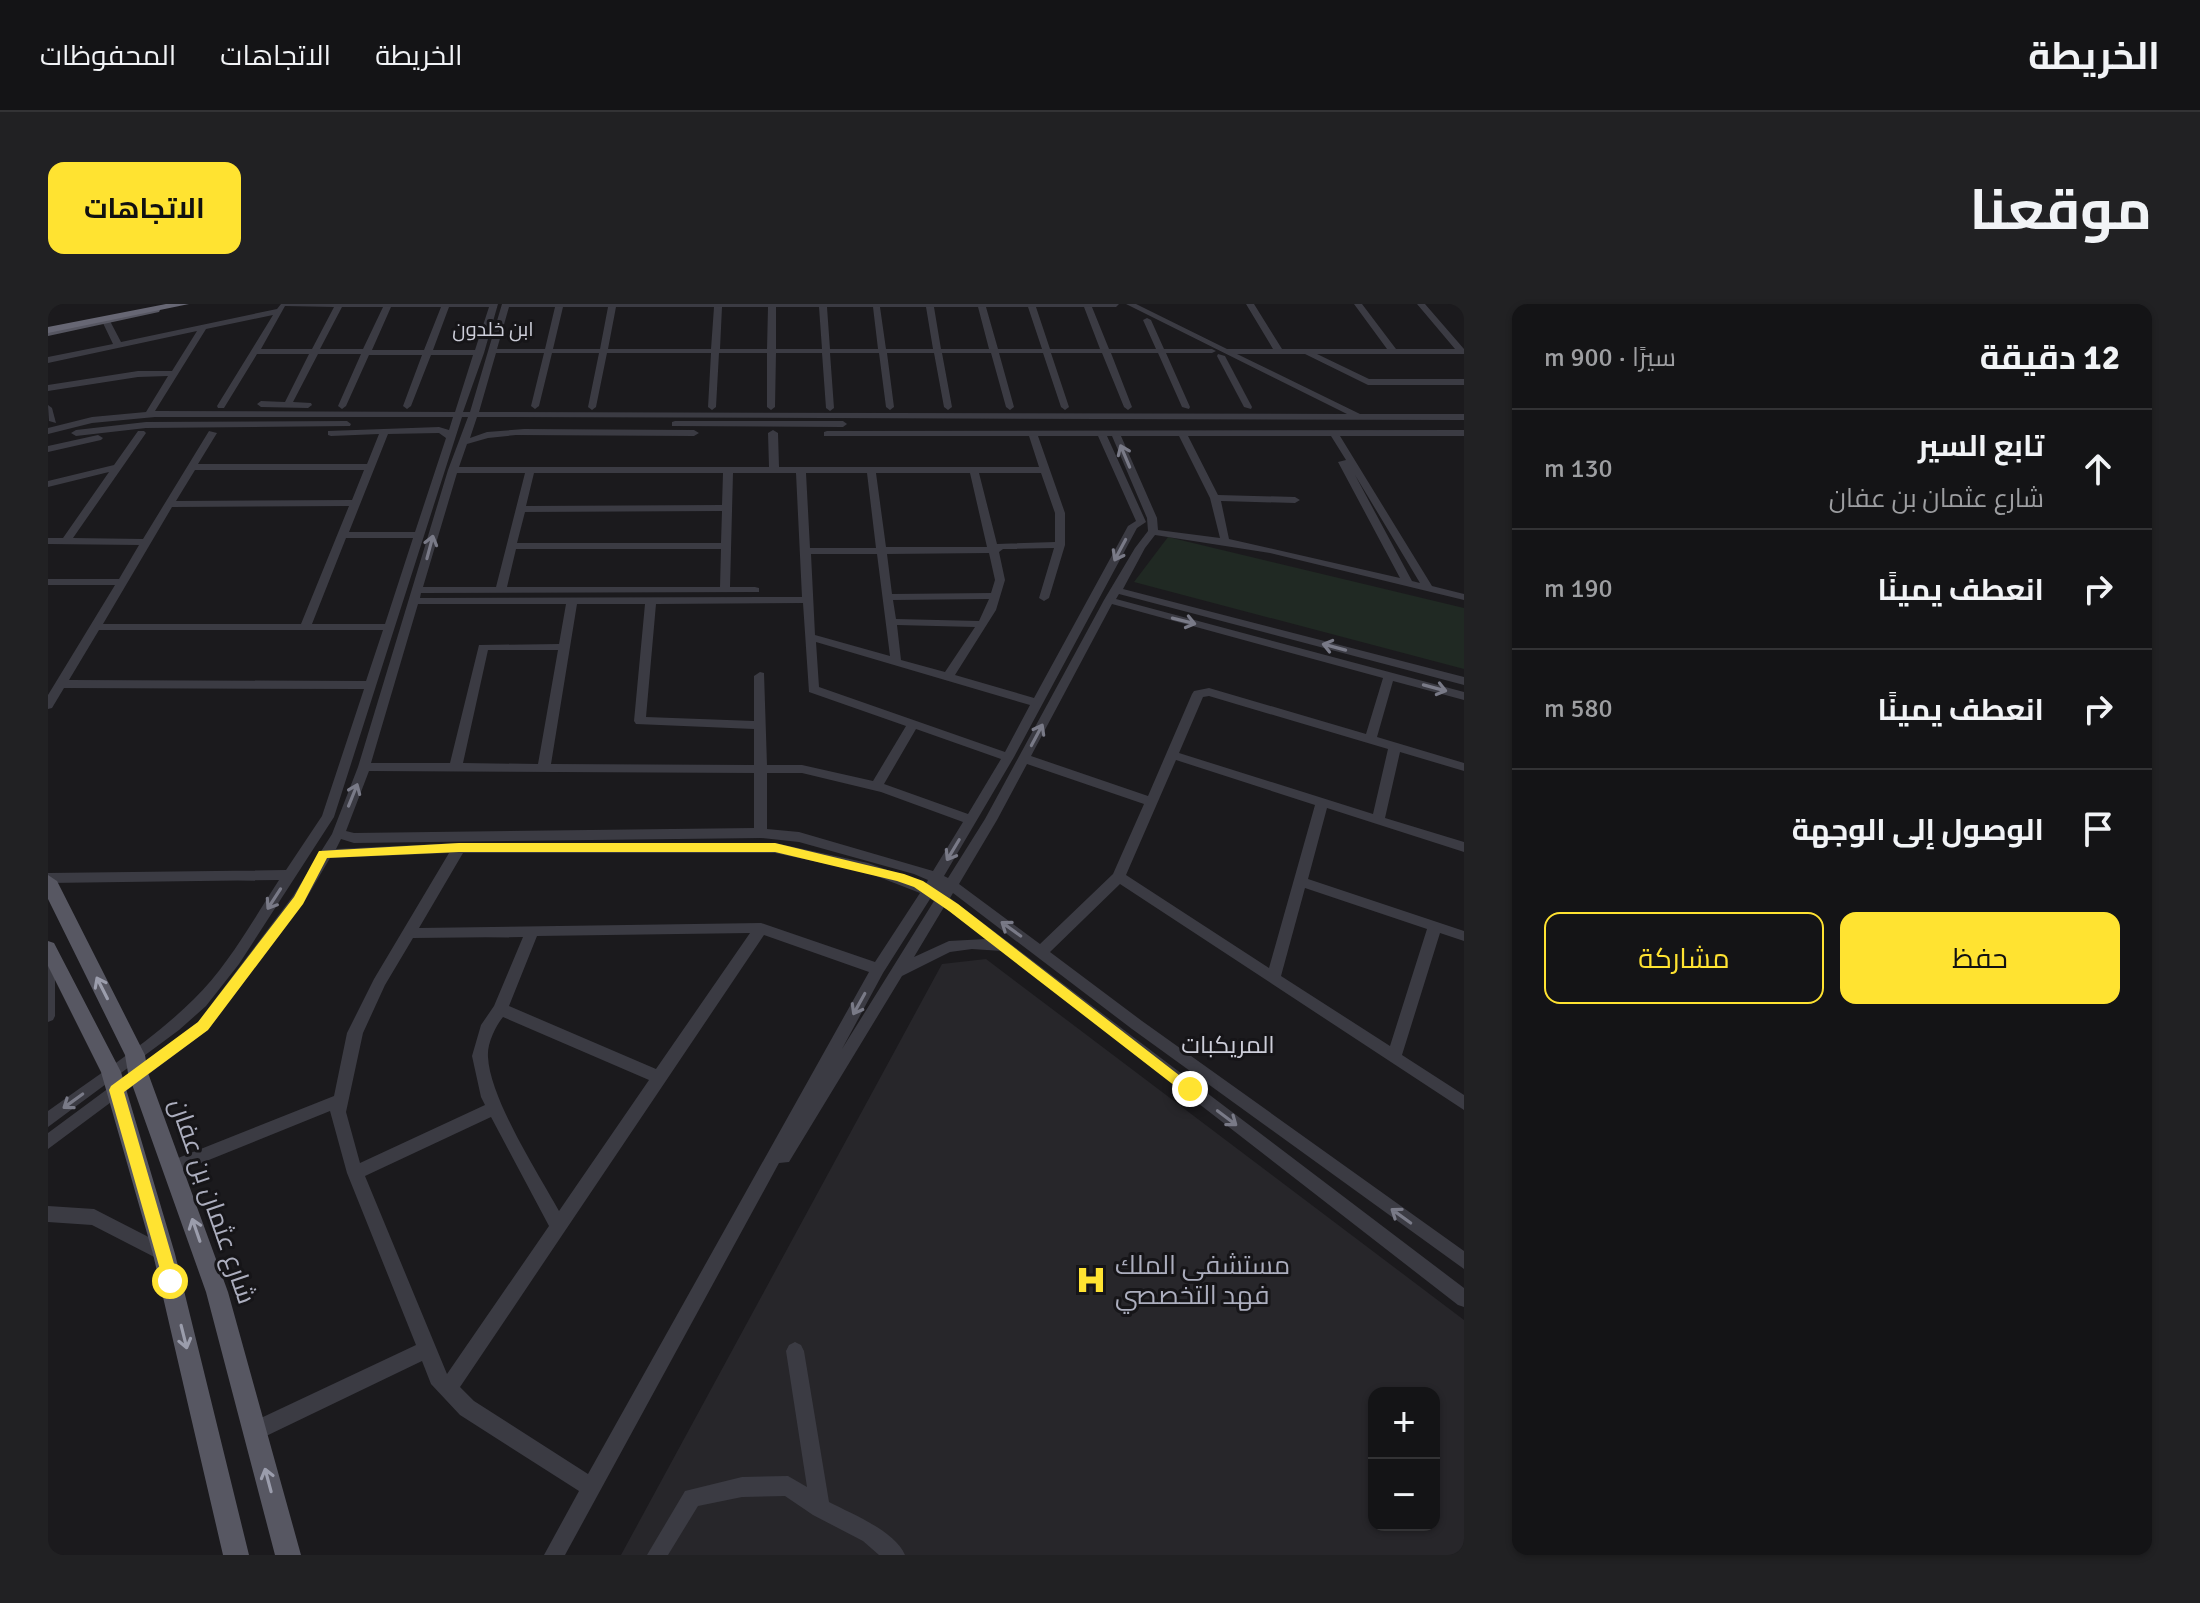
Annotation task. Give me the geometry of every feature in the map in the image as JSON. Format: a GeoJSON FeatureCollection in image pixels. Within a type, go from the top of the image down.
{"type":"FeatureCollection","features":[{"type":"Feature","properties":{"kind":"highway"},"geometry":{"type":"LineString","coordinates":[[48,328],[154,304]]}},
{"type":"Feature","properties":{"kind":"highway"},"geometry":{"type":"LineString","coordinates":[[48,328],[179,305]]}},
{"type":"Feature","properties":{"kind":"main road"},"geometry":{"type":"LineString","coordinates":[[48,328],[106,321],[179,305]]}},
{"type":"Feature","properties":{"kind":"main road","name":"شارع عثمان بن عفان"},"geometry":{"type":"LineString","coordinates":[[48,881],[136,1064],[174,1167],[217,1292],[288,1555]]}},
{"type":"Feature","properties":{"kind":"main road"},"geometry":{"type":"LineString","coordinates":[[48,948],[114,1081],[164,1254],[236,1555]]}},
{"type":"Feature","properties":{"kind":"street"},"geometry":{"type":"LineString","coordinates":[[48,360],[203,327],[283,306],[339,304],[1115,304],[1224,354],[1279,351],[1460,352]]}},
{"type":"Feature","properties":{"kind":"street"},"geometry":{"type":"LineString","coordinates":[[288,404],[339,304]]}},
{"type":"Feature","properties":{"kind":"street"},"geometry":{"type":"LineString","coordinates":[[342,406],[388,304]]}},
{"type":"Feature","properties":{"kind":"street"},"geometry":{"type":"LineString","coordinates":[[407,410],[446,304]]}},
{"type":"Feature","properties":{"kind":"street"},"geometry":{"type":"LineString","coordinates":[[535,406],[560,304]]}},
{"type":"Feature","properties":{"kind":"street"},"geometry":{"type":"LineString","coordinates":[[592,407],[613,304]]}},
{"type":"Feature","properties":{"kind":"street"},"geometry":{"type":"LineString","coordinates":[[712,407],[718,304]]}},
{"type":"Feature","properties":{"kind":"street"},"geometry":{"type":"LineString","coordinates":[[771,407],[772,304]]}},
{"type":"Feature","properties":{"kind":"street"},"geometry":{"type":"LineString","coordinates":[[823,304],[830,408]]}},
{"type":"Feature","properties":{"kind":"street"},"geometry":{"type":"LineString","coordinates":[[876,304],[892,411]]}},
{"type":"Feature","properties":{"kind":"street"},"geometry":{"type":"LineString","coordinates":[[929,304],[948,407]]}},
{"type":"Feature","properties":{"kind":"street"},"geometry":{"type":"LineString","coordinates":[[982,304],[1010,407]]}},
{"type":"Feature","properties":{"kind":"street"},"geometry":{"type":"LineString","coordinates":[[1130,304],[1224,354],[1360,417]]}},
{"type":"Feature","properties":{"kind":"street"},"geometry":{"type":"LineString","coordinates":[[1250,304],[1279,351]]}},
{"type":"Feature","properties":{"kind":"street"},"geometry":{"type":"LineString","coordinates":[[1358,304],[1393,351]]}},
{"type":"Feature","properties":{"kind":"street"},"geometry":{"type":"LineString","coordinates":[[1421,304],[1460,352],[1464,364]]}},
{"type":"Feature","properties":{"kind":"street"},"geometry":{"type":"LineString","coordinates":[[48,1142],[201,1002],[234,960],[328,817],[419,535],[456,440],[470,413],[500,305]]}},
{"type":"Feature","properties":{"kind":"street"},"geometry":{"type":"LineString","coordinates":[[1031,305],[1065,407]]}},
{"type":"Feature","properties":{"kind":"street"},"geometry":{"type":"LineString","coordinates":[[1087,305],[1128,407]]}},
{"type":"Feature","properties":{"kind":"street"},"geometry":{"type":"LineString","coordinates":[[221,406],[283,306]]}},
{"type":"Feature","properties":{"kind":"street"},"geometry":{"type":"LineString","coordinates":[[1147,320],[1186,407]]}},
{"type":"Feature","properties":{"kind":"street"},"geometry":{"type":"LineString","coordinates":[[106,321],[118,345]]}},
{"type":"Feature","properties":{"kind":"street"},"geometry":{"type":"LineString","coordinates":[[120,417],[152,409],[203,327]]}},
{"type":"Feature","properties":{"kind":"street"},"geometry":{"type":"LineString","coordinates":[[254,351],[1212,351]]}},
{"type":"Feature","properties":{"kind":"street"},"geometry":{"type":"LineString","coordinates":[[1305,351],[1368,382],[1464,382]]}},
{"type":"Feature","properties":{"kind":"street"},"geometry":{"type":"LineString","coordinates":[[1224,354],[1248,407]]}},
{"type":"Feature","properties":{"kind":"street"},"geometry":{"type":"LineString","coordinates":[[1224,354],[1326,423],[1426,584],[1464,597]]}},
{"type":"Feature","properties":{"kind":"street"},"geometry":{"type":"LineString","coordinates":[[48,388],[138,374],[175,373]]}},
{"type":"Feature","properties":{"kind":"street"},"geometry":{"type":"LineString","coordinates":[[50,425],[185,406],[288,404],[383,406],[407,410]]}},
{"type":"Feature","properties":{"kind":"street"},"geometry":{"type":"LineString","coordinates":[[1335,405],[1326,423],[1406,580]]}},
{"type":"Feature","properties":{"kind":"street"},"geometry":{"type":"LineString","coordinates":[[344,424],[535,406],[856,408],[892,411],[948,407],[1276,407],[1361,433],[1464,433]]}},
{"type":"Feature","properties":{"kind":"street"},"geometry":{"type":"LineString","coordinates":[[624,414],[655,407]]}},
{"type":"Feature","properties":{"kind":"street"},"geometry":{"type":"LineString","coordinates":[[1052,416],[1091,407]]}},
{"type":"Feature","properties":{"kind":"street"},"geometry":{"type":"LineString","coordinates":[[48,408],[50,425]]}},
{"type":"Feature","properties":{"kind":"street"},"geometry":{"type":"LineString","coordinates":[[50,425],[120,417],[407,410],[640,424],[1326,423]]}},
{"type":"Feature","properties":{"kind":"street"},"geometry":{"type":"LineString","coordinates":[[470,413],[892,411],[1464,426]]}},
{"type":"Feature","properties":{"kind":"street"},"geometry":{"type":"LineString","coordinates":[[518,433],[1181,432],[1326,423],[1360,417],[1464,417]]}},
{"type":"Feature","properties":{"kind":"street"},"geometry":{"type":"LineString","coordinates":[[48,439],[128,426],[344,424],[439,430],[456,440],[601,423]]}},
{"type":"Feature","properties":{"kind":"street"},"geometry":{"type":"LineString","coordinates":[[234,433],[298,424]]}},
{"type":"Feature","properties":{"kind":"street"},"geometry":{"type":"LineString","coordinates":[[640,424],[691,433]]}},
{"type":"Feature","properties":{"kind":"street"},"geometry":{"type":"LineString","coordinates":[[794,434],[836,424]]}},
{"type":"Feature","properties":{"kind":"street"},"geometry":{"type":"LineString","coordinates":[[1043,425],[1080,433]]}},
{"type":"Feature","properties":{"kind":"street"},"geometry":{"type":"LineString","coordinates":[[48,449],[141,433],[384,433],[439,430]]}},
{"type":"Feature","properties":{"kind":"street"},"geometry":{"type":"LineString","coordinates":[[1101,432],[1149,526],[1464,590]]}},
{"type":"Feature","properties":{"kind":"street"},"geometry":{"type":"LineString","coordinates":[[735,1226],[796,1137],[947,893],[1149,526],[1115,432]]}},
{"type":"Feature","properties":{"kind":"street"},"geometry":{"type":"LineString","coordinates":[[1181,432],[1215,498],[1225,538]]}},
{"type":"Feature","properties":{"kind":"street"},"geometry":{"type":"LineString","coordinates":[[66,541],[141,433]]}},
{"type":"Feature","properties":{"kind":"street"},"geometry":{"type":"LineString","coordinates":[[48,705],[212,433]]}},
{"type":"Feature","properties":{"kind":"street"},"geometry":{"type":"LineString","coordinates":[[305,627],[384,433]]}},
{"type":"Feature","properties":{"kind":"street"},"geometry":{"type":"LineString","coordinates":[[773,433],[774,470]]}},
{"type":"Feature","properties":{"kind":"street"},"geometry":{"type":"LineString","coordinates":[[1032,433],[1060,513],[1060,545],[1044,598]]}},
{"type":"Feature","properties":{"kind":"street"},"geometry":{"type":"LineString","coordinates":[[136,1064],[203,1026],[298,900],[338,834],[364,767],[416,596],[453,470],[456,440]]}},
{"type":"Feature","properties":{"kind":"street"},"geometry":{"type":"LineString","coordinates":[[48,484],[118,467]]}},
{"type":"Feature","properties":{"kind":"street"},"geometry":{"type":"LineString","coordinates":[[191,467],[369,467]]}},
{"type":"Feature","properties":{"kind":"street"},"geometry":{"type":"LineString","coordinates":[[453,470],[1045,470]]}},
{"type":"Feature","properties":{"kind":"street"},"geometry":{"type":"LineString","coordinates":[[501,590],[530,470]]}},
{"type":"Feature","properties":{"kind":"street"},"geometry":{"type":"LineString","coordinates":[[725,590],[728,470]]}},
{"type":"Feature","properties":{"kind":"street"},"geometry":{"type":"LineString","coordinates":[[801,470],[813,689],[1008,757]]}},
{"type":"Feature","properties":{"kind":"street"},"geometry":{"type":"LineString","coordinates":[[871,470],[879,551],[896,662]]}},
{"type":"Feature","properties":{"kind":"street"},"geometry":{"type":"LineString","coordinates":[[948,677],[982,624],[1000,580],[974,470]]}},
{"type":"Feature","properties":{"kind":"street"},"geometry":{"type":"LineString","coordinates":[[1215,498],[1295,500]]}},
{"type":"Feature","properties":{"kind":"street"},"geometry":{"type":"LineString","coordinates":[[169,504],[353,503]]}},
{"type":"Feature","properties":{"kind":"street"},"geometry":{"type":"LineString","coordinates":[[521,509],[727,508]]}},
{"type":"Feature","properties":{"kind":"street"},"geometry":{"type":"LineString","coordinates":[[554,1555],[878,969],[972,820],[1133,526],[1225,538],[1406,580]]}},
{"type":"Feature","properties":{"kind":"street"},"geometry":{"type":"LineString","coordinates":[[341,535],[419,535]]}},
{"type":"Feature","properties":{"kind":"street"},"geometry":{"type":"LineString","coordinates":[[48,541],[146,542]]}},
{"type":"Feature","properties":{"kind":"street"},"geometry":{"type":"LineString","coordinates":[[805,551],[995,550],[1000,546],[1060,545]]}},
{"type":"Feature","properties":{"kind":"street"},"geometry":{"type":"LineString","coordinates":[[511,546],[726,546]]}},
{"type":"Feature","properties":{"kind":"street"},"geometry":{"type":"LineString","coordinates":[[48,582],[122,582]]}},
{"type":"Feature","properties":{"kind":"street"},"geometry":{"type":"LineString","coordinates":[[416,596],[432,590],[725,590],[808,595]]}},
{"type":"Feature","properties":{"kind":"street"},"geometry":{"type":"LineString","coordinates":[[432,590],[457,601]]}},
{"type":"Feature","properties":{"kind":"street"},"geometry":{"type":"LineString","coordinates":[[416,596],[457,601],[572,601],[808,595]]}},
{"type":"Feature","properties":{"kind":"street"},"geometry":{"type":"LineString","coordinates":[[1113,595],[1464,696]]}},
{"type":"Feature","properties":{"kind":"street"},"geometry":{"type":"LineString","coordinates":[[1113,595],[1464,681]]}},
{"type":"Feature","properties":{"kind":"street"},"geometry":{"type":"LineString","coordinates":[[886,597],[995,596]]}},
{"type":"Feature","properties":{"kind":"street"},"geometry":{"type":"LineString","coordinates":[[651,600],[640,721],[760,725]]}},
{"type":"Feature","properties":{"kind":"street"},"geometry":{"type":"LineString","coordinates":[[544,766],[572,601]]}},
{"type":"Feature","properties":{"kind":"street"},"geometry":{"type":"LineString","coordinates":[[890,622],[982,624]]}},
{"type":"Feature","properties":{"kind":"street"},"geometry":{"type":"LineString","coordinates":[[95,627],[389,627]]}},
{"type":"Feature","properties":{"kind":"street"},"geometry":{"type":"LineString","coordinates":[[810,637],[1038,703]]}},
{"type":"Feature","properties":{"kind":"street"},"geometry":{"type":"LineString","coordinates":[[456,766],[483,647],[564,647]]}},
{"type":"Feature","properties":{"kind":"street"},"geometry":{"type":"LineString","coordinates":[[760,676],[761,833]]}},
{"type":"Feature","properties":{"kind":"street"},"geometry":{"type":"LineString","coordinates":[[1370,740],[1389,676]]}},
{"type":"Feature","properties":{"kind":"street"},"geometry":{"type":"LineString","coordinates":[[61,684],[371,685]]}},
{"type":"Feature","properties":{"kind":"street"},"geometry":{"type":"LineString","coordinates":[[1042,951],[1119,877],[1198,694],[1209,692],[1464,767]]}},
{"type":"Feature","properties":{"kind":"street"},"geometry":{"type":"LineString","coordinates":[[876,787],[913,724]]}},
{"type":"Feature","properties":{"kind":"street"},"geometry":{"type":"LineString","coordinates":[[1378,821],[1395,747]]}},
{"type":"Feature","properties":{"kind":"street"},"geometry":{"type":"LineString","coordinates":[[1172,755],[1464,847]]}},
{"type":"Feature","properties":{"kind":"street"},"geometry":{"type":"LineString","coordinates":[[1024,758],[1152,802]]}},
{"type":"Feature","properties":{"kind":"street"},"geometry":{"type":"LineString","coordinates":[[364,767],[802,769],[876,787],[972,820]]}},
{"type":"Feature","properties":{"kind":"street"},"geometry":{"type":"LineString","coordinates":[[1273,979],[1322,803]]}},
{"type":"Feature","properties":{"kind":"street"},"geometry":{"type":"LineString","coordinates":[[338,834],[354,838],[761,833],[799,837],[933,884],[1042,951],[1137,1025],[1464,1261]]}},
{"type":"Feature","properties":{"kind":"street"},"geometry":{"type":"LineString","coordinates":[[324,854],[459,848],[775,848],[933,884]]}},
{"type":"Feature","properties":{"kind":"street"},"geometry":{"type":"LineString","coordinates":[[459,848],[379,983],[355,1033],[338,1112],[355,1173],[438,1378],[467,1408],[590,1487]]}},
{"type":"Feature","properties":{"kind":"street"},"geometry":{"type":"LineString","coordinates":[[48,881],[290,875]]}},
{"type":"Feature","properties":{"kind":"street"},"geometry":{"type":"LineString","coordinates":[[1119,877],[1464,1103]]}},
{"type":"Feature","properties":{"kind":"street"},"geometry":{"type":"LineString","coordinates":[[1302,882],[1464,936]]}},
{"type":"Feature","properties":{"kind":"street"},"geometry":{"type":"LineString","coordinates":[[947,893],[1004,946],[1464,1299]]}},
{"type":"Feature","properties":{"kind":"street"},"geometry":{"type":"LineString","coordinates":[[1394,1057],[1435,927]]}},
{"type":"Feature","properties":{"kind":"street"},"geometry":{"type":"LineString","coordinates":[[408,933],[761,928],[878,969]]}},
{"type":"Feature","properties":{"kind":"street"},"geometry":{"type":"LineString","coordinates":[[448,1388],[761,928]]}},
{"type":"Feature","properties":{"kind":"street"},"geometry":{"type":"LineString","coordinates":[[532,931],[500,1009],[488,1025],[480,1056],[494,1108],[558,1227]]}},
{"type":"Feature","properties":{"kind":"street"},"geometry":{"type":"LineString","coordinates":[[896,976],[936,949],[970,943],[1004,946]]}},
{"type":"Feature","properties":{"kind":"street"},"geometry":{"type":"LineString","coordinates":[[48,969],[48,1016]]}},
{"type":"Feature","properties":{"kind":"street"},"geometry":{"type":"LineString","coordinates":[[1077,1002],[1090,1002],[1117,1019],[1137,1025]]}},
{"type":"Feature","properties":{"kind":"street"},"geometry":{"type":"LineString","coordinates":[[500,1009],[660,1078]]}},
{"type":"Feature","properties":{"kind":"street"},"geometry":{"type":"LineString","coordinates":[[48,1120],[114,1081]]}},
{"type":"Feature","properties":{"kind":"street"},"geometry":{"type":"LineString","coordinates":[[174,1167],[340,1100]]}},
{"type":"Feature","properties":{"kind":"street"},"geometry":{"type":"LineString","coordinates":[[355,1173],[494,1108]]}},
{"type":"Feature","properties":{"kind":"street"},"geometry":{"type":"LineString","coordinates":[[48,1214],[94,1217],[164,1254]]}},
{"type":"Feature","properties":{"kind":"street"},"geometry":{"type":"LineString","coordinates":[[255,1431],[427,1349]]}},
{"type":"Feature","properties":{"kind":"street"},"geometry":{"type":"LineString","coordinates":[[795,1351],[820,1508]]}},
{"type":"Feature","properties":{"kind":"street"},"geometry":{"type":"LineString","coordinates":[[657,1555],[692,1498],[712,1491],[788,1486],[820,1508],[870,1534],[895,1555]]}},
{"type":"Feature","properties":{"kind":"shaded area"},"geometry":{"type":"Polygon","coordinates":[[[1168,537],[1464,608],[1464,669],[1134,582],[1168,537]]]}},
{"type":"Feature","properties":{"kind":"shaded area","name":"مستشفى الملك فهد التخصصي"},"geometry":{"type":"Polygon","coordinates":[[[986,959],[1464,1320],[1464,1555],[621,1555],[942,964],[986,959]]]}},
{"type":"Feature","properties":{"kind":"place","name":"مستشفى الملك فهد التخصصي"},"geometry":{"type":"Point","coordinates":[1091,1280]}},
{"type":"Feature","properties":{"kind":"district","name":"ابن خلدون"},"geometry":{"type":"Point","coordinates":[493,329]}},
{"type":"Feature","properties":{"kind":"district","name":"المريكبات"},"geometry":{"type":"Point","coordinates":[1228,1045]}},
{"type":"Feature","properties":{"kind":"route"},"geometry":{"type":"LineString","coordinates":[[170,1281],[116,1090],[203,1026],[298,900],[324,854],[459,848],[775,848],[812,854],[900,877],[918,884],[954,907],[1190,1089]]}}]}
